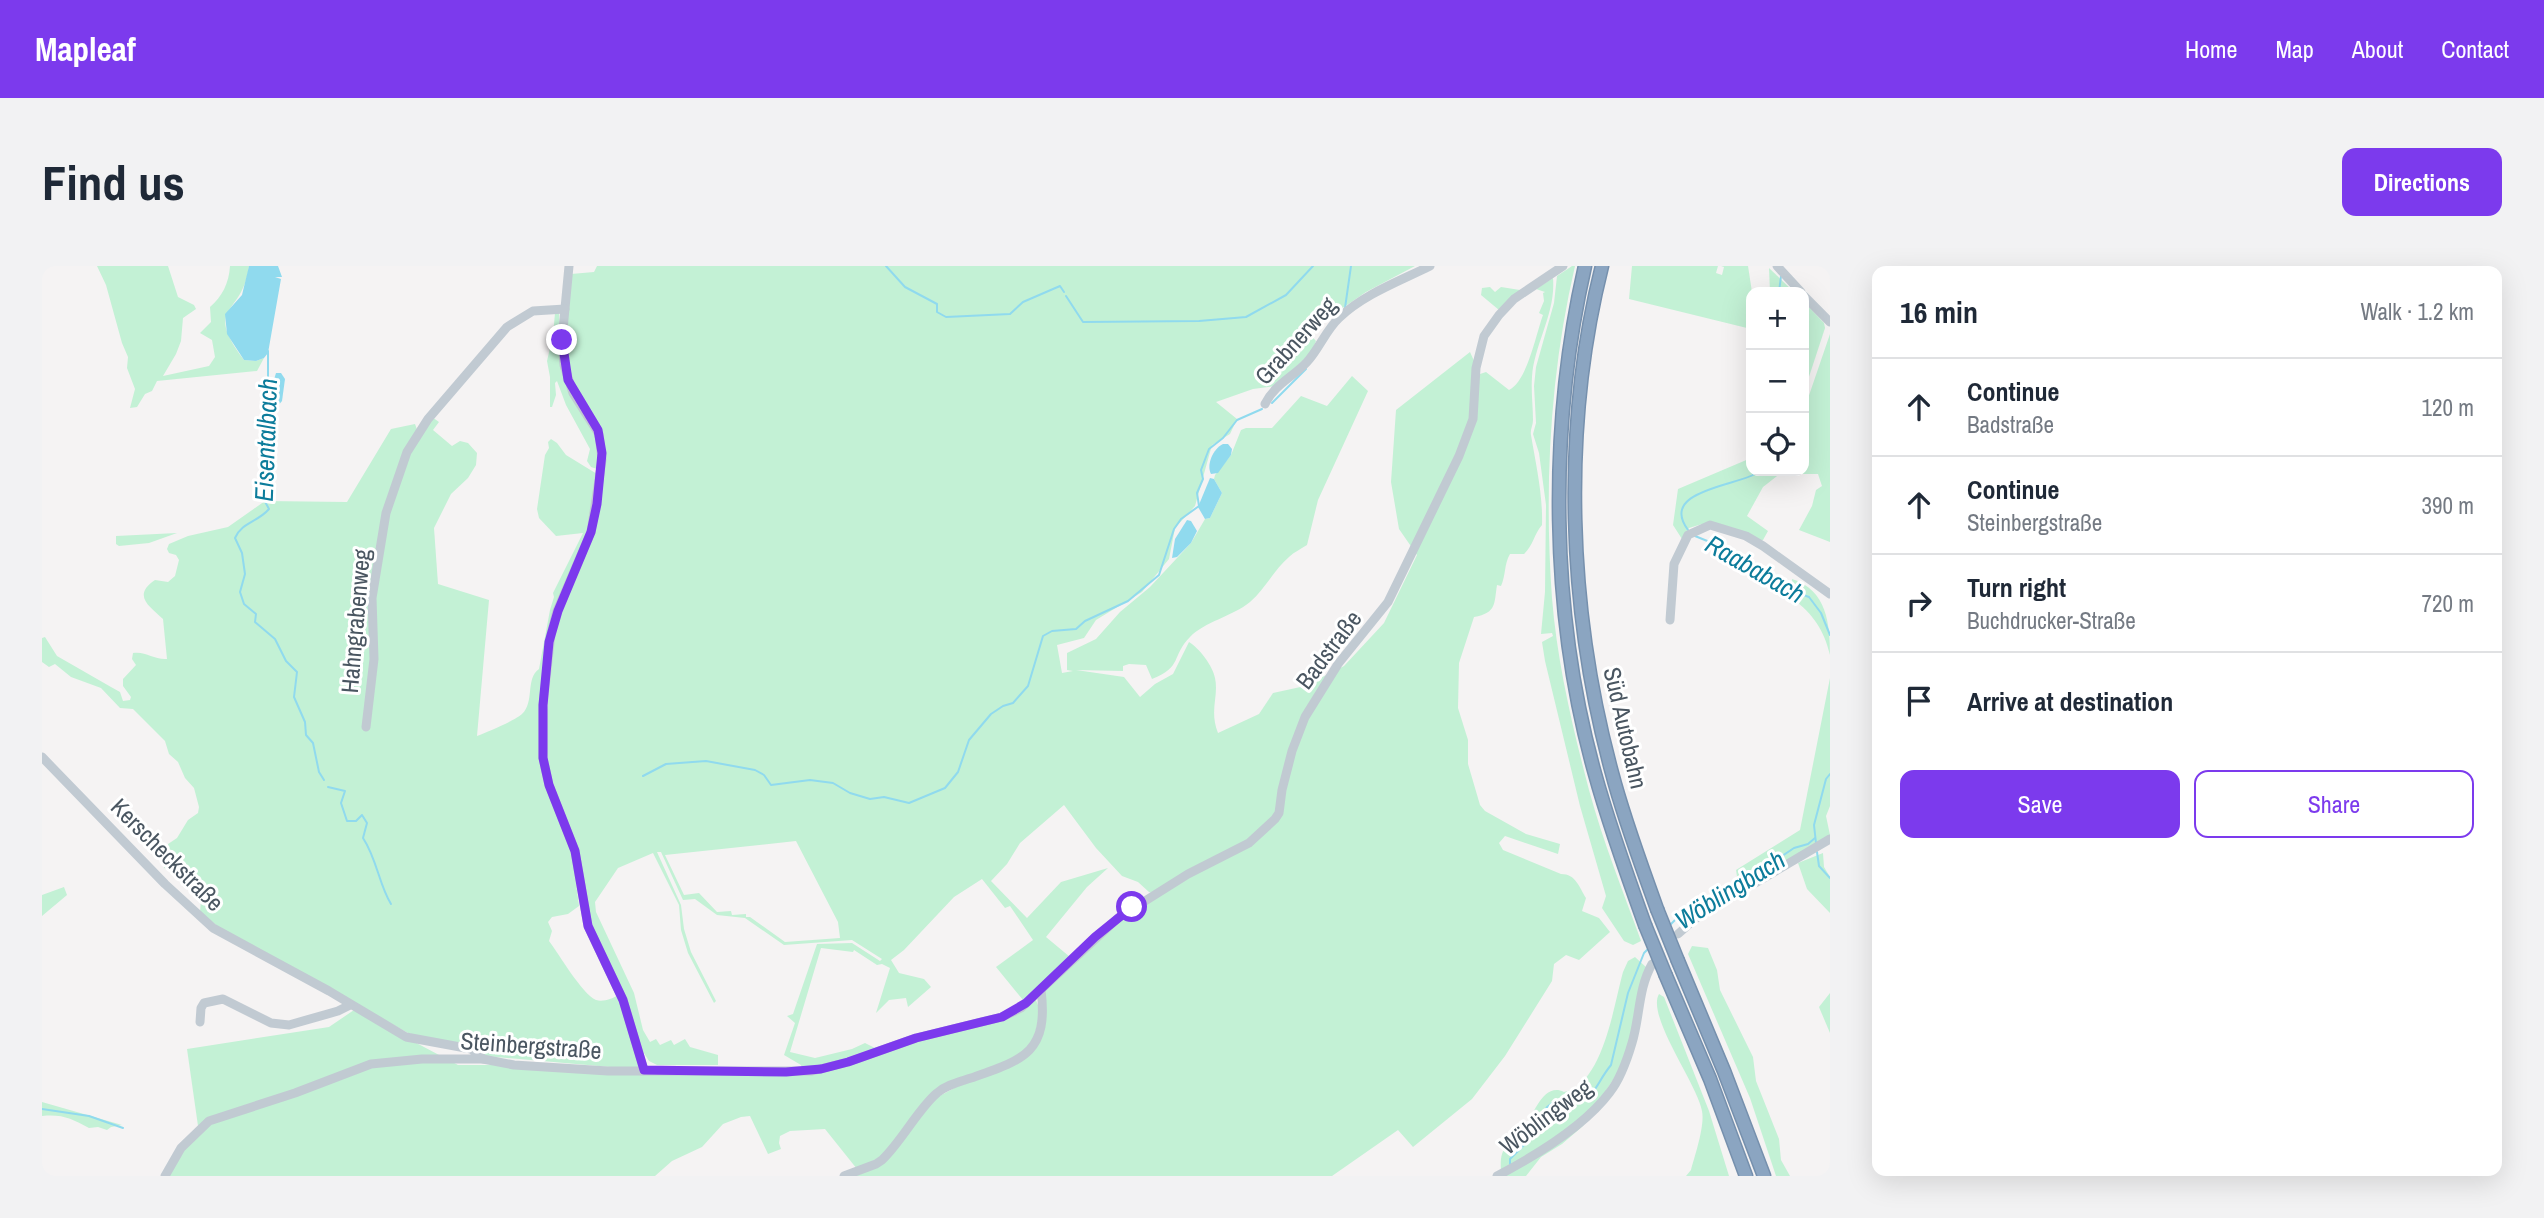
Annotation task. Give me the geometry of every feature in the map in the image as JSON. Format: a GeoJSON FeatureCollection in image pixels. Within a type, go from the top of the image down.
{"type":"FeatureCollection","features":[{"type":"Feature","properties":{"kind":"highway","name":"Süd Autobahn"},"geometry":{"type":"LineString","coordinates":[[1585,266],[1566,368],[1561,422],[1560,536],[1570,658],[1594,772],[1622,860],[1746,1176]]}},
{"type":"Feature","properties":{"kind":"highway","name":"Süd Autobahn"},"geometry":{"type":"LineString","coordinates":[[1602,266],[1583,364],[1578,421],[1577,555],[1587,657],[1611,772],[1657,909],[1764,1176]]}},
{"type":"Feature","properties":{"kind":"street"},"geometry":{"type":"LineString","coordinates":[[569,266],[562,348],[566,374],[573,393],[598,430],[602,453],[591,532],[558,611],[549,642],[543,705],[543,758],[549,785],[575,851],[588,926],[623,1000],[644,1070]]}},
{"type":"Feature","properties":{"kind":"street","name":"Grabnerweg"},"geometry":{"type":"LineString","coordinates":[[1265,404],[1271,391],[1283,384],[1308,361],[1337,320],[1349,310],[1430,266]]}},
{"type":"Feature","properties":{"kind":"street"},"geometry":{"type":"LineString","coordinates":[[1777,266],[1796,287]]}},
{"type":"Feature","properties":{"kind":"street","name":"Badstraße"},"geometry":{"type":"LineString","coordinates":[[1041,990],[1118,918],[1188,874],[1249,843],[1275,819],[1279,813],[1292,751],[1305,717],[1338,664],[1388,602],[1459,456],[1473,419],[1477,361],[1484,336],[1514,299],[1557,267]]}},
{"type":"Feature","properties":{"kind":"street"},"geometry":{"type":"LineString","coordinates":[[1809,301],[1830,322]]}},
{"type":"Feature","properties":{"kind":"street","name":"Hahngrabenweg"},"geometry":{"type":"LineString","coordinates":[[366,727],[374,659],[372,598],[386,513],[407,452],[428,419],[507,327],[533,311],[565,309]]}},
{"type":"Feature","properties":{"kind":"street"},"geometry":{"type":"LineString","coordinates":[[1670,620],[1674,564],[1690,533],[1710,525],[1746,536],[1830,594]]}},
{"type":"Feature","properties":{"kind":"street","name":"Kerscheckstraße"},"geometry":{"type":"LineString","coordinates":[[42,757],[207,923],[406,1037],[471,1049],[483,1059]]}},
{"type":"Feature","properties":{"kind":"street"},"geometry":{"type":"LineString","coordinates":[[1678,934],[1695,919],[1830,839]]}},
{"type":"Feature","properties":{"kind":"street","name":"Wöblingweg"},"geometry":{"type":"LineString","coordinates":[[1500,1174],[1516,1167],[1577,1124],[1598,1106],[1615,1085],[1633,1040],[1642,991],[1651,964]]}},
{"type":"Feature","properties":{"kind":"street"},"geometry":{"type":"LineString","coordinates":[[844,1176],[882,1160],[940,1091],[1007,1065],[1025,1054],[1034,1044],[1043,1024],[1041,990]]}},
{"type":"Feature","properties":{"kind":"street","name":"Steinbergstraße"},"geometry":{"type":"LineString","coordinates":[[165,1176],[181,1148],[209,1121],[295,1093],[371,1064],[422,1059],[483,1059],[514,1065],[608,1072],[786,1072],[830,1068],[916,1038],[1002,1017],[1021,1008],[1041,990]]}},
{"type":"Feature","properties":{"kind":"street"},"geometry":{"type":"LineString","coordinates":[[201,1022],[201,1008],[204,1003],[223,999],[271,1023],[289,1025],[350,1005]]}},
{"type":"Feature","properties":{"kind":"green space"},"geometry":{"type":"Polygon","coordinates":[[[97,266],[168,266],[178,297],[194,305],[196,309],[183,318],[181,341],[163,376],[209,366],[215,357],[212,340],[200,333],[211,322],[210,307],[224,289],[230,266],[249,266],[240,294],[228,311],[226,329],[244,360],[256,361],[264,358],[257,371],[157,381],[152,391],[145,394],[137,407],[130,408],[135,389],[127,368],[128,357],[106,285],[97,266]]]}},
{"type":"Feature","properties":{"kind":"green space"},"geometry":{"type":"Polygon","coordinates":[[[597,266],[1415,266],[1366,292],[1331,316],[1314,311],[1302,326],[1316,341],[1311,353],[1275,386],[1253,389],[1216,402],[1237,419],[1230,434],[1212,445],[1195,506],[1175,528],[1169,559],[1142,592],[1096,620],[1084,638],[1057,645],[1062,673],[1073,671],[1067,670],[1067,653],[1096,639],[1191,543],[1205,519],[1210,518],[1222,493],[1214,479],[1215,475],[1231,455],[1241,430],[1272,428],[1301,396],[1327,406],[1352,376],[1368,391],[1318,500],[1307,545],[1284,562],[1250,602],[1190,637],[1173,665],[1162,675],[1152,679],[1146,665],[1129,664],[1123,666],[1123,671],[1076,670],[1124,677],[1140,697],[1173,674],[1189,642],[1197,648],[1214,673],[1214,717],[1218,733],[1259,714],[1273,693],[1305,686],[1344,666],[1384,623],[1417,555],[1399,529],[1391,482],[1396,410],[1470,352],[1480,374],[1486,372],[1509,390],[1515,385],[1526,368],[1543,315],[1539,313],[1545,292],[1536,289],[1553,278],[1551,304],[1532,377],[1531,433],[1542,525],[1524,554],[1510,554],[1503,582],[1501,586],[1497,585],[1491,610],[1474,617],[1459,663],[1458,708],[1468,740],[1468,764],[1480,805],[1485,811],[1526,834],[1560,844],[1558,854],[1505,836],[1499,843],[1503,850],[1574,879],[1586,898],[1582,911],[1599,918],[1610,932],[1579,960],[1566,955],[1554,964],[1552,981],[1505,1056],[1472,1099],[1413,1147],[1398,1130],[1332,1176],[849,1176],[877,1166],[932,1100],[1035,1045],[1043,993],[1109,929],[1157,895],[1138,882],[1122,876],[1096,848],[1064,805],[1020,843],[1007,864],[991,881],[1027,918],[1061,882],[1108,868],[1087,887],[1046,937],[1070,957],[1023,1000],[996,967],[1033,940],[1010,906],[1005,908],[982,879],[954,897],[904,950],[891,960],[899,973],[924,979],[931,987],[908,1007],[906,998],[889,1000],[876,1013],[890,968],[877,965],[854,950],[821,948],[790,1052],[815,1058],[865,1043],[875,1048],[828,1064],[802,1068],[784,1055],[795,1023],[787,1016],[793,1014],[817,944],[852,943],[880,961],[882,959],[852,940],[784,945],[745,918],[717,915],[695,899],[683,900],[661,852],[657,852],[681,905],[691,952],[716,1001],[714,1003],[688,953],[681,930],[679,905],[653,853],[618,868],[595,902],[596,912],[634,993],[643,1030],[650,1042],[656,1039],[660,1045],[671,1040],[674,1045],[685,1039],[690,1047],[718,1055],[718,1065],[657,1065],[649,1061],[590,925],[581,866],[549,775],[545,729],[556,624],[584,559],[605,446],[573,386],[565,348],[571,274],[594,272],[597,266]],[[796,841],[665,855],[684,895],[699,893],[717,912],[746,914],[746,917],[750,917],[785,942],[840,938],[838,922],[796,841]]]}},
{"type":"Feature","properties":{"kind":"green space"},"geometry":{"type":"Polygon","coordinates":[[[1575,266],[1560,348],[1551,431],[1549,515],[1554,622],[1572,719],[1589,790],[1641,941],[1633,945],[1624,941],[1602,908],[1606,896],[1580,806],[1545,661],[1542,642],[1553,636],[1552,633],[1541,634],[1545,592],[1546,505],[1539,453],[1533,434],[1536,423],[1534,386],[1536,367],[1554,303],[1557,276],[1575,266]]]}},
{"type":"Feature","properties":{"kind":"green space"},"geometry":{"type":"Polygon","coordinates":[[[1632,266],[1718,266],[1716,273],[1722,275],[1724,267],[1721,266],[1748,266],[1751,287],[1746,287],[1746,328],[1629,299],[1632,266]]]}},
{"type":"Feature","properties":{"kind":"green space"},"geometry":{"type":"Polygon","coordinates":[[[1769,268],[1789,287],[1770,287],[1769,268]]]}},
{"type":"Feature","properties":{"kind":"green space"},"geometry":{"type":"Polygon","coordinates":[[[1490,287],[1495,292],[1501,287],[1520,290],[1499,310],[1481,295],[1482,288],[1490,287]]]}},
{"type":"Feature","properties":{"kind":"green space"},"geometry":{"type":"Polygon","coordinates":[[[1809,307],[1824,323],[1825,328],[1809,377],[1809,307]]]}},
{"type":"Feature","properties":{"kind":"green space"},"geometry":{"type":"Polygon","coordinates":[[[559,312],[561,366],[593,428],[599,453],[597,469],[591,467],[587,461],[590,449],[566,405],[557,381],[556,395],[550,407],[547,361],[555,313],[559,312]]]}},
{"type":"Feature","properties":{"kind":"green space"},"geometry":{"type":"Polygon","coordinates":[[[1830,334],[1830,542],[1799,530],[1812,506],[1816,490],[1822,486],[1818,474],[1809,474],[1809,395],[1830,334]]]}},
{"type":"Feature","properties":{"kind":"green space"},"geometry":{"type":"Polygon","coordinates":[[[432,417],[439,422],[433,430],[452,446],[460,441],[468,443],[477,453],[476,465],[468,478],[451,494],[434,528],[438,584],[489,600],[477,736],[514,719],[526,709],[532,679],[539,669],[553,593],[583,533],[556,536],[539,518],[537,509],[548,442],[551,439],[566,455],[597,474],[588,531],[555,610],[540,758],[572,852],[579,906],[568,914],[552,917],[548,922],[552,931],[549,941],[590,996],[602,1001],[618,995],[644,1070],[485,1056],[408,1033],[221,929],[200,912],[202,887],[191,881],[181,882],[174,872],[164,868],[164,855],[168,844],[177,838],[188,820],[198,813],[199,807],[194,788],[185,778],[178,762],[169,754],[165,741],[133,709],[120,708],[101,688],[71,677],[55,664],[49,667],[42,662],[42,638],[45,637],[57,656],[120,692],[123,701],[130,700],[131,697],[123,686],[123,679],[136,665],[132,659],[133,653],[167,659],[163,619],[149,606],[144,591],[155,580],[168,582],[175,576],[179,560],[176,555],[169,553],[169,544],[188,536],[228,527],[265,501],[347,502],[391,429],[415,424],[419,435],[432,417]]]}},
{"type":"Feature","properties":{"kind":"green space"},"geometry":{"type":"Polygon","coordinates":[[[1746,460],[1746,476],[1777,476],[1763,487],[1747,516],[1768,531],[1763,540],[1759,541],[1702,524],[1689,528],[1682,539],[1673,525],[1678,489],[1746,460]]]}},
{"type":"Feature","properties":{"kind":"green space"},"geometry":{"type":"Polygon","coordinates":[[[177,533],[149,543],[116,544],[116,536],[177,533]]]}},
{"type":"Feature","properties":{"kind":"green space"},"geometry":{"type":"Polygon","coordinates":[[[1792,579],[1813,591],[1824,610],[1830,655],[1817,623],[1793,599],[1792,579]]]}},
{"type":"Feature","properties":{"kind":"green space"},"geometry":{"type":"Polygon","coordinates":[[[1830,678],[1830,806],[1826,816],[1830,835],[1739,889],[1736,870],[1800,830],[1830,678]]]}},
{"type":"Feature","properties":{"kind":"green space"},"geometry":{"type":"Polygon","coordinates":[[[1823,853],[1824,867],[1830,877],[1830,913],[1807,889],[1798,863],[1823,853]]]}},
{"type":"Feature","properties":{"kind":"green space"},"geometry":{"type":"Polygon","coordinates":[[[64,887],[67,895],[42,916],[42,895],[64,887]]]}},
{"type":"Feature","properties":{"kind":"green space"},"geometry":{"type":"Polygon","coordinates":[[[1692,946],[1708,948],[1717,970],[1720,990],[1753,1057],[1756,1081],[1779,1139],[1781,1160],[1790,1176],[1776,1176],[1750,1098],[1688,954],[1692,946]]]}},
{"type":"Feature","properties":{"kind":"green space"},"geometry":{"type":"Polygon","coordinates":[[[1635,957],[1647,968],[1630,1039],[1618,1072],[1583,1126],[1541,1157],[1526,1176],[1501,1176],[1503,1151],[1521,1134],[1543,1097],[1549,1092],[1564,1092],[1577,1086],[1588,1075],[1605,1041],[1623,972],[1628,961],[1635,957]]]}},
{"type":"Feature","properties":{"kind":"green space"},"geometry":{"type":"Polygon","coordinates":[[[1830,993],[1830,1033],[1819,1007],[1830,993]]]}},
{"type":"Feature","properties":{"kind":"green space"},"geometry":{"type":"Polygon","coordinates":[[[1659,994],[1664,997],[1709,1111],[1729,1176],[1686,1176],[1691,1170],[1699,1140],[1702,1111],[1660,1018],[1657,1004],[1659,994]]]}},
{"type":"Feature","properties":{"kind":"green space"},"geometry":{"type":"Polygon","coordinates":[[[1036,1000],[1041,1013],[1032,1043],[1016,1058],[947,1084],[880,1157],[857,1169],[825,1129],[790,1131],[780,1136],[781,1149],[768,1154],[750,1116],[723,1124],[702,1147],[672,1161],[655,1176],[168,1176],[178,1156],[199,1133],[187,1049],[329,1027],[354,1010],[458,1065],[786,1075],[939,1035],[1036,1000]]]}},
{"type":"Feature","properties":{"kind":"green space"},"geometry":{"type":"Polygon","coordinates":[[[42,1102],[122,1125],[107,1130],[89,1128],[67,1118],[42,1116],[42,1102]]]}},
{"type":"Feature","properties":{"kind":"water"},"geometry":{"type":"Polygon","coordinates":[[[249,266],[278,266],[282,277],[275,277],[281,279],[268,353],[256,361],[244,360],[227,334],[225,314],[242,295],[249,266]]]}},
{"type":"Feature","properties":{"kind":"water"},"geometry":{"type":"Polygon","coordinates":[[[276,373],[281,373],[285,379],[282,401],[277,407],[271,400],[276,373]]]}},
{"type":"Feature","properties":{"kind":"water"},"geometry":{"type":"Polygon","coordinates":[[[1223,444],[1228,444],[1232,449],[1231,455],[1218,473],[1211,474],[1211,458],[1223,444]]]}},
{"type":"Feature","properties":{"kind":"water"},"geometry":{"type":"Polygon","coordinates":[[[1210,478],[1214,479],[1222,493],[1210,518],[1205,519],[1198,507],[1210,478]]]}},
{"type":"Feature","properties":{"kind":"water"},"geometry":{"type":"Polygon","coordinates":[[[1187,520],[1191,521],[1197,531],[1191,543],[1177,557],[1172,558],[1175,539],[1187,520]]]}},
{"type":"Feature","properties":{"kind":"waterway"},"geometry":{"type":"LineString","coordinates":[[886,266],[905,287],[937,304],[937,312],[946,317],[1010,314],[1023,302],[1060,286],[1064,292]]}},
{"type":"Feature","properties":{"kind":"waterway"},"geometry":{"type":"LineString","coordinates":[[1066,296],[1083,322],[1199,321],[1246,317],[1286,295],[1313,266]]}},
{"type":"Feature","properties":{"kind":"waterway"},"geometry":{"type":"LineString","coordinates":[[1345,308],[1351,266]]}},
{"type":"Feature","properties":{"kind":"waterway","name":"Raababach"},"geometry":{"type":"LineString","coordinates":[[1780,287],[1781,276]]}},
{"type":"Feature","properties":{"kind":"waterway","name":"Eisentalbach"},"geometry":{"type":"LineString","coordinates":[[268,351],[268,412],[262,496],[269,509],[242,529],[235,538],[242,553],[245,574],[240,592],[244,604],[256,614],[255,622],[275,639],[286,661],[297,672],[294,697],[305,722],[306,735],[313,743],[319,772],[324,780]]}},
{"type":"Feature","properties":{"kind":"waterway"},"geometry":{"type":"LineString","coordinates":[[1272,403],[1306,369]]}},
{"type":"Feature","properties":{"kind":"waterway"},"geometry":{"type":"LineString","coordinates":[[643,776],[666,764],[706,761],[755,770],[764,775],[771,785],[810,780],[833,783],[850,793],[870,799],[884,797],[909,803],[945,788],[958,772],[969,740],[991,714],[1013,703],[1028,686],[1043,636],[1052,631],[1076,629],[1085,621],[1128,601],[1159,575],[1174,529],[1181,519],[1199,506],[1197,493],[1203,479],[1201,470],[1209,449],[1223,438],[1237,420],[1262,409]]}},
{"type":"Feature","properties":{"kind":"waterway","name":"Raababach"},"geometry":{"type":"LineString","coordinates":[[1688,530],[1682,517],[1683,506],[1691,498],[1750,476]]}},
{"type":"Feature","properties":{"kind":"waterway","name":"Raababach"},"geometry":{"type":"LineString","coordinates":[[1695,536],[1722,547],[1740,559],[1757,577],[1779,578],[1795,592],[1809,597],[1821,613],[1830,635]]}},
{"type":"Feature","properties":{"kind":"waterway","name":"Raababach"},"geometry":{"type":"LineString","coordinates":[[1816,843],[1814,825],[1826,779],[1830,774]]}},
{"type":"Feature","properties":{"kind":"waterway","name":"Eisentalbach"},"geometry":{"type":"LineString","coordinates":[[328,787],[345,791],[341,803],[347,821],[356,821],[362,815],[367,823],[363,838],[391,904]]}},
{"type":"Feature","properties":{"kind":"waterway","name":"Wöblingbach"},"geometry":{"type":"LineString","coordinates":[[1669,926],[1679,916],[1815,838]]}},
{"type":"Feature","properties":{"kind":"waterway","name":"Raababach"},"geometry":{"type":"LineString","coordinates":[[1817,852],[1819,866],[1830,878]]}},
{"type":"Feature","properties":{"kind":"waterway","name":"Wöblingbach"},"geometry":{"type":"LineString","coordinates":[[1510,1164],[1510,1159],[1527,1142],[1547,1107],[1555,1101],[1568,1103],[1585,1100],[1611,1065],[1628,993],[1644,953],[1649,948]]}},
{"type":"Feature","properties":{"kind":"waterway"},"geometry":{"type":"LineString","coordinates":[[42,1109],[89,1116],[123,1128]]}},
{"type":"Feature","properties":{"kind":"route"},"geometry":{"type":"LineString","coordinates":[[562,340],[568,380],[573,393],[598,430],[602,453],[591,532],[553,623],[549,642],[542,729],[544,767],[575,851],[582,906],[588,926],[618,986],[644,1070],[786,1072],[830,1068],[916,1038],[1002,1017],[1014,1012],[1037,994],[1095,937],[1132,907]]}}]}
